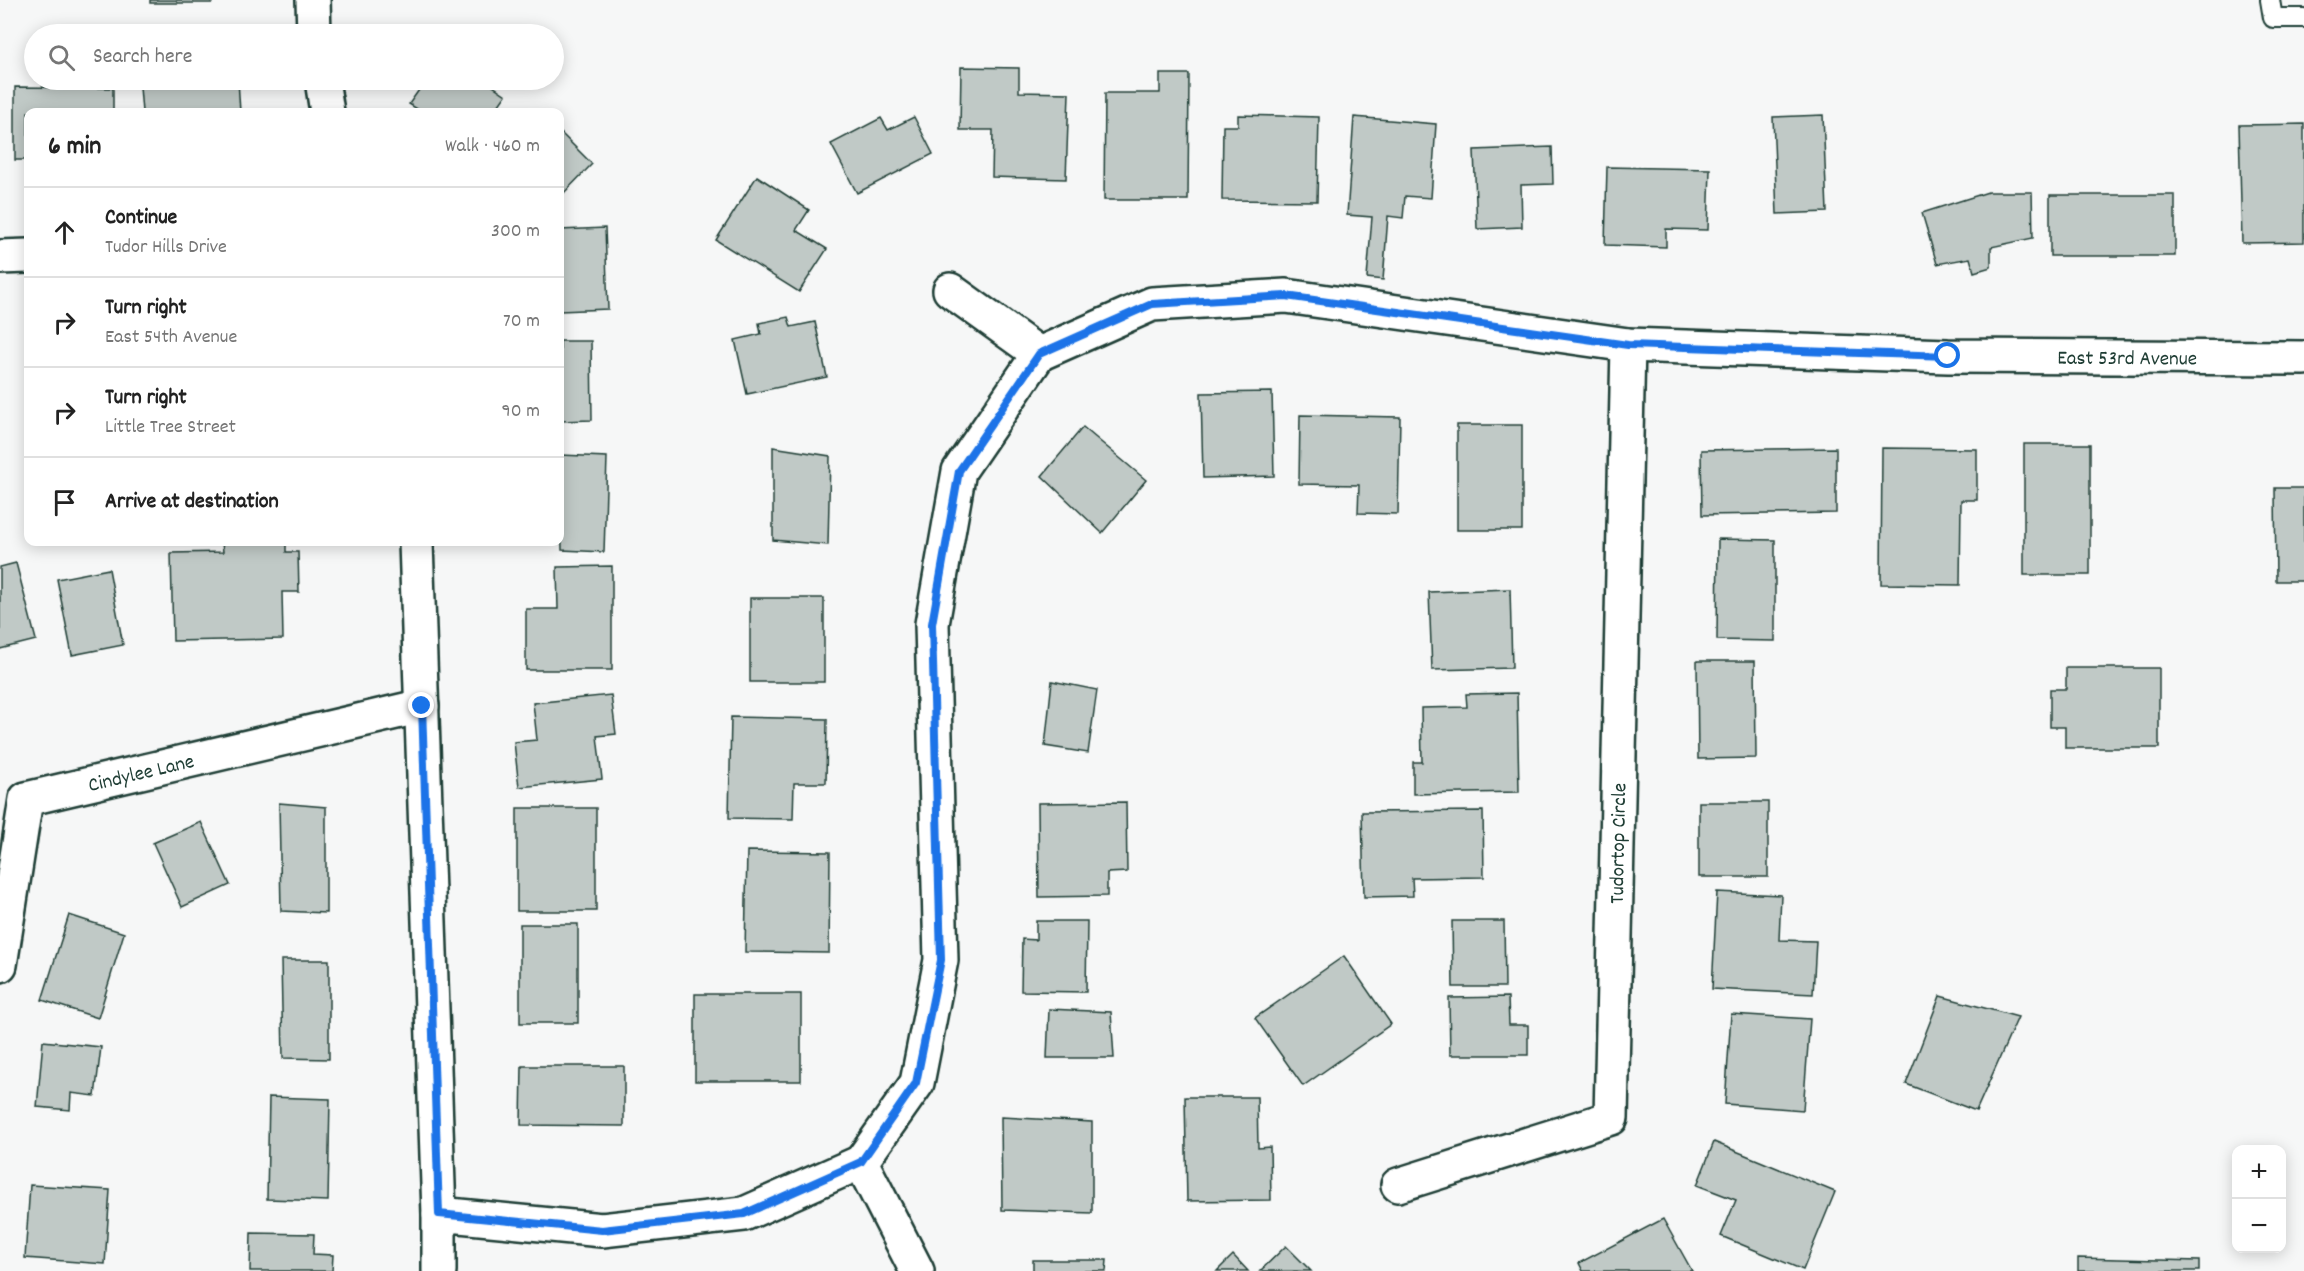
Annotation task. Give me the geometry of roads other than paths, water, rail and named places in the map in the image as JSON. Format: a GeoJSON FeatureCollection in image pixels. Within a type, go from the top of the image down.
{"type":"FeatureCollection","features":[{"type":"Feature","properties":{"kind":"street"},"geometry":{"type":"LineString","coordinates":[[313,0],[314,24]]}},
{"type":"Feature","properties":{"kind":"street"},"geometry":{"type":"LineString","coordinates":[[324,90],[326,108]]}},
{"type":"Feature","properties":{"kind":"street"},"geometry":{"type":"LineString","coordinates":[[0,256],[24,256]]}},
{"type":"Feature","properties":{"kind":"street"},"geometry":{"type":"LineString","coordinates":[[439,1214],[602,1230],[744,1214],[861,1162],[916,1083],[941,960],[932,624],[959,471],[1039,354],[950,290]]}},
{"type":"Feature","properties":{"kind":"street","name":"East 53rd Avenue"},"geometry":{"type":"LineString","coordinates":[[1039,354],[1152,304],[1286,296],[1628,345],[1948,356],[2304,358]]}},
{"type":"Feature","properties":{"kind":"street","name":"Tudortop Circle"},"geometry":{"type":"LineString","coordinates":[[1398,1185],[1611,1118],[1628,345]]}},
{"type":"Feature","properties":{"kind":"street"},"geometry":{"type":"LineString","coordinates":[[416,546],[439,1271]]}},
{"type":"Feature","properties":{"kind":"street","name":"Cindylee Lane"},"geometry":{"type":"LineString","coordinates":[[0,965],[26,799],[422,706]]}},
{"type":"Feature","properties":{"kind":"street"},"geometry":{"type":"LineString","coordinates":[[861,1162],[917,1271]]}},
{"type":"Feature","properties":{"kind":"lane"},"geometry":{"type":"LineString","coordinates":[[2270,0],[2272,18],[2304,18]]}}]}
